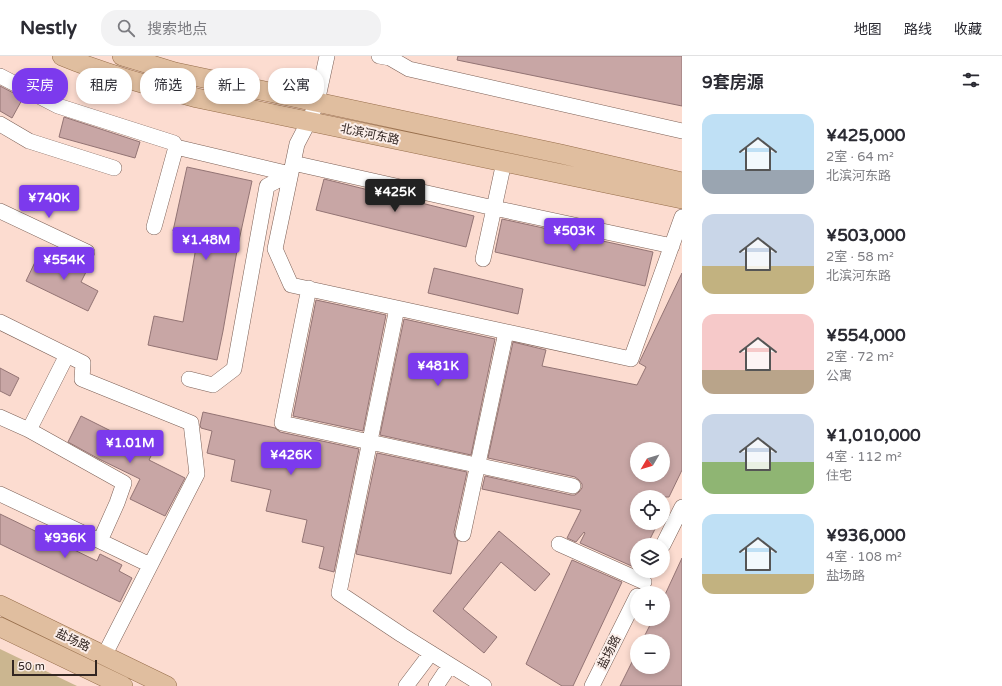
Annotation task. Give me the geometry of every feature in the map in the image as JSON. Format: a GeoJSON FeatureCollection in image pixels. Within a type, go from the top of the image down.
{"type":"FeatureCollection","features":[{"type":"Feature","properties":{"kind":"main road","name":"北滨河东路"},"geometry":{"type":"LineString","coordinates":[[62,56],[122,78],[197,98],[682,200]]}},
{"type":"Feature","properties":{"kind":"main road","name":"北滨河东路"},"geometry":{"type":"LineString","coordinates":[[122,56],[175,72],[268,92]]}},
{"type":"Feature","properties":{"kind":"main road","name":"北滨河东路"},"geometry":{"type":"LineString","coordinates":[[324,103],[553,152],[682,182]]}},
{"type":"Feature","properties":{"kind":"main road","name":"盐场路"},"geometry":{"type":"LineString","coordinates":[[0,605],[167,686]]}},
{"type":"Feature","properties":{"kind":"main road","name":"盐场路"},"geometry":{"type":"LineString","coordinates":[[0,628],[123,686]]}},
{"type":"Feature","properties":{"kind":"street"},"geometry":{"type":"LineString","coordinates":[[324,70],[327,56]]}},
{"type":"Feature","properties":{"kind":"street"},"geometry":{"type":"LineString","coordinates":[[379,56],[390,58],[409,68],[682,131]]}},
{"type":"Feature","properties":{"kind":"street"},"geometry":{"type":"LineString","coordinates":[[0,76],[58,106],[174,143],[176,147],[292,168],[494,208],[672,246]]}},
{"type":"Feature","properties":{"kind":"street"},"geometry":{"type":"LineString","coordinates":[[316,104],[297,144],[275,249],[290,285],[631,359],[682,217]]}},
{"type":"Feature","properties":{"kind":"street"},"geometry":{"type":"LineString","coordinates":[[0,124],[29,141],[114,168]]}},
{"type":"Feature","properties":{"kind":"street"},"geometry":{"type":"LineString","coordinates":[[154,227],[176,147]]}},
{"type":"Feature","properties":{"kind":"street"},"geometry":{"type":"LineString","coordinates":[[483,259],[504,162]]}},
{"type":"Feature","properties":{"kind":"street"},"geometry":{"type":"LineString","coordinates":[[189,379],[213,385],[234,369],[267,186],[292,168]]}},
{"type":"Feature","properties":{"kind":"street"},"geometry":{"type":"LineString","coordinates":[[0,211],[87,252]]}},
{"type":"Feature","properties":{"kind":"street"},"geometry":{"type":"LineString","coordinates":[[309,288],[282,423],[573,486]]}},
{"type":"Feature","properties":{"kind":"street"},"geometry":{"type":"LineString","coordinates":[[397,308],[339,593],[484,686]]}},
{"type":"Feature","properties":{"kind":"street"},"geometry":{"type":"LineString","coordinates":[[0,322],[83,363],[82,379],[191,423],[197,474],[104,656]]}},
{"type":"Feature","properties":{"kind":"street"},"geometry":{"type":"LineString","coordinates":[[463,534],[506,332]]}},
{"type":"Feature","properties":{"kind":"street"},"geometry":{"type":"LineString","coordinates":[[29,430],[67,355]]}},
{"type":"Feature","properties":{"kind":"street"},"geometry":{"type":"LineString","coordinates":[[0,417],[29,430],[124,483],[100,541]]}},
{"type":"Feature","properties":{"kind":"street"},"geometry":{"type":"LineString","coordinates":[[0,494],[150,565]]}},
{"type":"Feature","properties":{"kind":"street"},"geometry":{"type":"LineString","coordinates":[[666,538],[682,507]]}},
{"type":"Feature","properties":{"kind":"street"},"geometry":{"type":"LineString","coordinates":[[560,544],[644,582]]}},
{"type":"Feature","properties":{"kind":"street","name":"盐场路"},"geometry":{"type":"LineString","coordinates":[[592,686],[630,610]]}},
{"type":"Feature","properties":{"kind":"street"},"geometry":{"type":"LineString","coordinates":[[406,686],[431,653]]}},
{"type":"Feature","properties":{"kind":"street"},"geometry":{"type":"LineString","coordinates":[[436,686],[450,665]]}},
{"type":"Feature","properties":{"kind":"shaded area"},"geometry":{"type":"Polygon","coordinates":[[[0,649],[77,686],[0,686],[0,649]]]}},
{"type":"Feature","properties":{"kind":"building"},"geometry":{"type":"Polygon","coordinates":[[[458,56],[682,56],[682,106],[457,60],[458,56]]]}},
{"type":"Feature","properties":{"kind":"building"},"geometry":{"type":"Polygon","coordinates":[[[0,86],[12,92],[12,104],[20,104],[12,118],[0,111],[0,86]]]}},
{"type":"Feature","properties":{"kind":"building"},"geometry":{"type":"Polygon","coordinates":[[[64,117],[140,142],[135,158],[59,137],[64,117]]]}},
{"type":"Feature","properties":{"kind":"building"},"geometry":{"type":"Polygon","coordinates":[[[187,167],[252,181],[238,245],[217,360],[148,345],[154,316],[183,322],[198,236],[173,231],[187,167]]]}},
{"type":"Feature","properties":{"kind":"building"},"geometry":{"type":"Polygon","coordinates":[[[324,179],[474,216],[466,247],[316,210],[324,179]]]}},
{"type":"Feature","properties":{"kind":"building"},"geometry":{"type":"Polygon","coordinates":[[[502,219],[653,252],[645,286],[495,252],[502,219]]]}},
{"type":"Feature","properties":{"kind":"building"},"geometry":{"type":"Polygon","coordinates":[[[60,252],[89,266],[81,282],[98,291],[88,311],[26,281],[36,260],[52,268],[60,252]]]}},
{"type":"Feature","properties":{"kind":"building"},"geometry":{"type":"Polygon","coordinates":[[[434,268],[523,289],[518,314],[428,293],[434,268]]]}},
{"type":"Feature","properties":{"kind":"building"},"geometry":{"type":"Polygon","coordinates":[[[682,273],[682,470],[670,495],[670,490],[630,490],[630,530],[654,530],[650,538],[630,538],[630,565],[580,543],[585,533],[584,532],[576,542],[567,538],[581,510],[482,489],[485,476],[571,495],[575,495],[582,488],[582,484],[575,477],[488,458],[513,342],[546,350],[542,366],[637,385],[646,367],[639,363],[682,273]]]}},
{"type":"Feature","properties":{"kind":"building"},"geometry":{"type":"Polygon","coordinates":[[[316,300],[386,315],[363,431],[293,416],[316,300]]]}},
{"type":"Feature","properties":{"kind":"building"},"geometry":{"type":"Polygon","coordinates":[[[404,319],[495,339],[471,455],[380,435],[404,319]]]}},
{"type":"Feature","properties":{"kind":"building"},"geometry":{"type":"Polygon","coordinates":[[[0,368],[19,378],[10,396],[0,391],[0,368]]]}},
{"type":"Feature","properties":{"kind":"building"},"geometry":{"type":"Polygon","coordinates":[[[203,412],[275,428],[280,432],[359,449],[334,572],[319,568],[324,547],[302,542],[307,520],[266,511],[271,490],[231,481],[235,460],[207,453],[212,431],[201,428],[200,425],[203,412]]]}},
{"type":"Feature","properties":{"kind":"building"},"geometry":{"type":"Polygon","coordinates":[[[81,416],[153,452],[149,460],[185,478],[165,516],[130,499],[140,479],[68,442],[81,416]]]}},
{"type":"Feature","properties":{"kind":"building"},"geometry":{"type":"Polygon","coordinates":[[[377,453],[467,472],[454,532],[458,541],[451,574],[356,554],[377,453]]]}},
{"type":"Feature","properties":{"kind":"building"},"geometry":{"type":"Polygon","coordinates":[[[0,514],[97,561],[100,554],[122,565],[119,571],[132,578],[120,602],[0,544],[0,514]]]}},
{"type":"Feature","properties":{"kind":"building"},"geometry":{"type":"Polygon","coordinates":[[[499,531],[550,574],[535,591],[501,562],[463,609],[497,637],[484,653],[433,611],[499,531]]]}},
{"type":"Feature","properties":{"kind":"building"},"geometry":{"type":"Polygon","coordinates":[[[682,558],[682,686],[620,686],[630,666],[630,674],[670,674],[670,634],[646,634],[650,626],[670,626],[669,586],[682,558]]]}},
{"type":"Feature","properties":{"kind":"building"},"geometry":{"type":"Polygon","coordinates":[[[572,560],[622,582],[573,686],[562,686],[526,664],[572,560]]]}}]}
